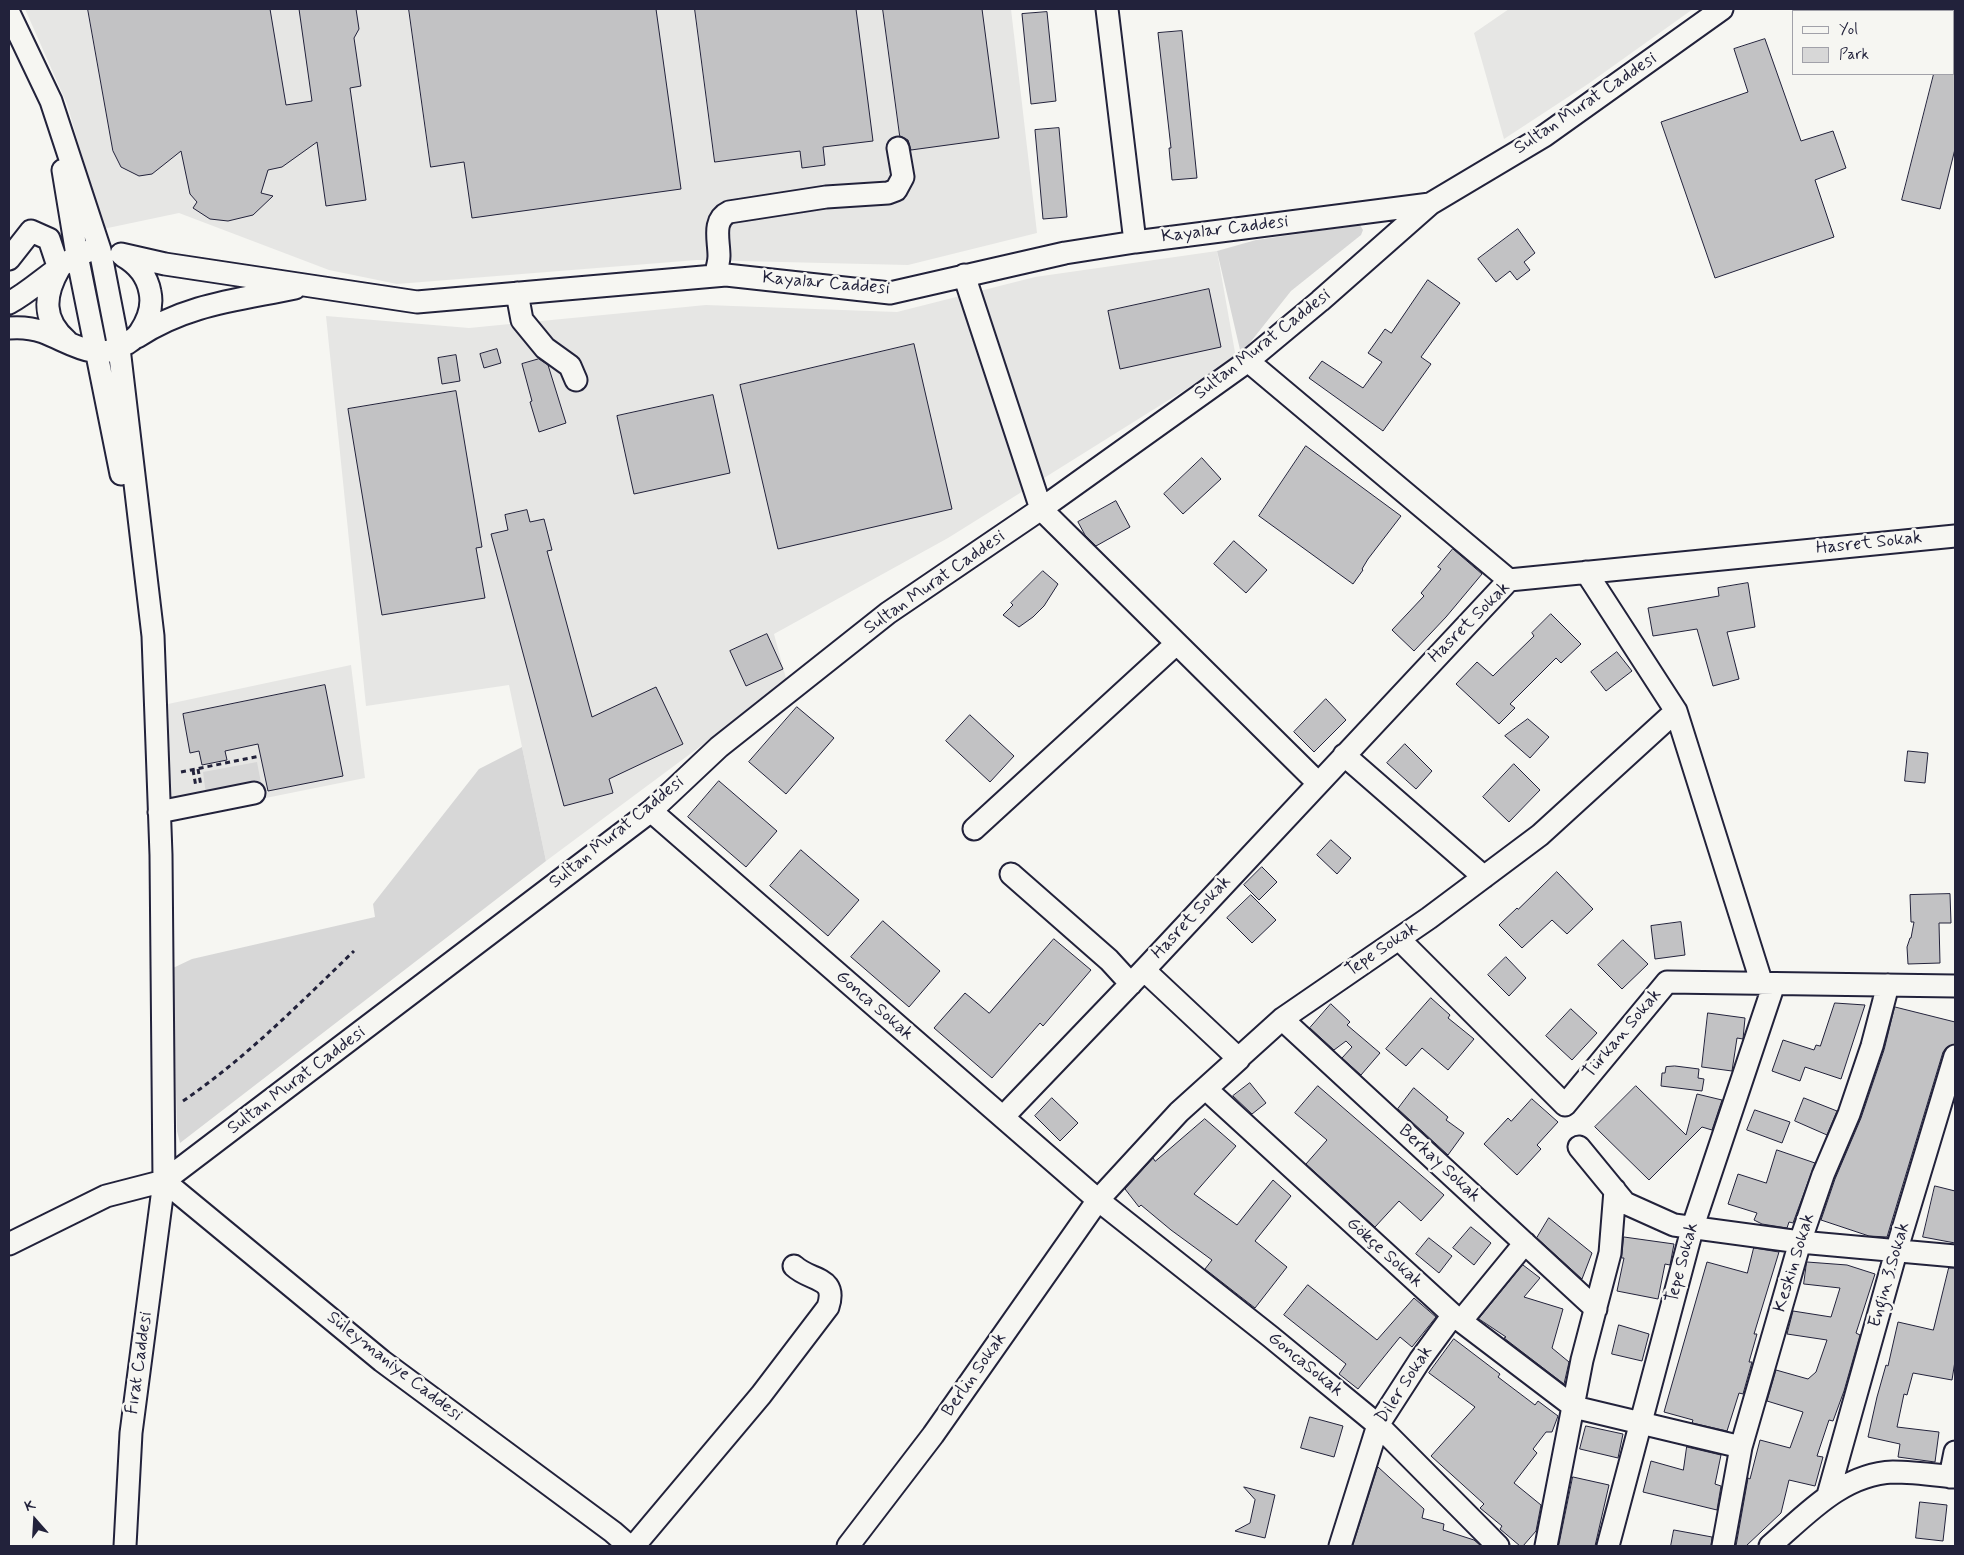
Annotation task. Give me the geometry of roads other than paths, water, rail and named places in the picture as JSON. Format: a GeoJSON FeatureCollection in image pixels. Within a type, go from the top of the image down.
{"type":"FeatureCollection","features":[{"type":"Feature","properties":{"kind":"street"},"geometry":{"type":"LineString","coordinates":[[1107,9],[1135,242]]}},
{"type":"Feature","properties":{"kind":"street","name":"Sultan Murat Caddesi"},"geometry":{"type":"LineString","coordinates":[[164,1181],[651,811],[719,747],[880,619],[1041,508],[1248,361],[1320,302],[1430,204],[1544,136],[1722,9]]}},
{"type":"Feature","properties":{"kind":"street"},"geometry":{"type":"LineString","coordinates":[[9,14],[51,100],[128,343],[153,636]]}},
{"type":"Feature","properties":{"kind":"street"},"geometry":{"type":"LineString","coordinates":[[51,100],[77,255],[153,636]]}},
{"type":"Feature","properties":{"kind":"street"},"geometry":{"type":"LineString","coordinates":[[715,276],[719,256],[717,234],[721,218],[724,214],[826,197],[888,193],[896,190],[903,177],[898,148]]}},
{"type":"Feature","properties":{"kind":"street","name":"Kayalar Caddesi"},"geometry":{"type":"LineString","coordinates":[[100,250],[165,264],[417,302],[726,275],[890,292],[1065,253],[1135,242],[1430,204]]}},
{"type":"Feature","properties":{"kind":"street"},"geometry":{"type":"LineString","coordinates":[[9,259],[30,231],[49,239],[59,269],[50,284],[47,302],[50,319],[59,335],[73,346]]}},
{"type":"Feature","properties":{"kind":"street"},"geometry":{"type":"LineString","coordinates":[[9,303],[77,255],[100,250]]}},
{"type":"Feature","properties":{"kind":"street"},"geometry":{"type":"LineString","coordinates":[[121,254],[135,263],[145,276],[150,292],[151,308],[146,324],[128,343]]}},
{"type":"Feature","properties":{"kind":"street"},"geometry":{"type":"LineString","coordinates":[[964,275],[1041,508],[1176,644],[1318,782]]}},
{"type":"Feature","properties":{"kind":"street"},"geometry":{"type":"LineString","coordinates":[[9,328],[24,327],[42,332],[73,346],[97,352],[108,352],[128,343],[155,325],[196,308],[307,285]]}},
{"type":"Feature","properties":{"kind":"street"},"geometry":{"type":"LineString","coordinates":[[517,293],[522,320],[545,348],[570,366],[576,380]]}},
{"type":"Feature","properties":{"kind":"street"},"geometry":{"type":"LineString","coordinates":[[1248,361],[1509,580]]}},
{"type":"Feature","properties":{"kind":"street","name":"Hasret Sokak"},"geometry":{"type":"LineString","coordinates":[[1003,1117],[1137,977],[1509,580],[1955,536]]}},
{"type":"Feature","properties":{"kind":"street"},"geometry":{"type":"LineString","coordinates":[[1586,572],[1676,711],[1768,984]]}},
{"type":"Feature","properties":{"kind":"street","name":"Fırat Caddesi"},"geometry":{"type":"LineString","coordinates":[[125,1546],[130,1433],[164,1181],[159,812],[153,636]]}},
{"type":"Feature","properties":{"kind":"street"},"geometry":{"type":"LineString","coordinates":[[974,829],[1176,644]]}},
{"type":"Feature","properties":{"kind":"street","name":"Tepe Sokak"},"geometry":{"type":"LineString","coordinates":[[1098,1200],[1179,1112],[1282,1019],[1399,939],[1540,835],[1676,711]]}},
{"type":"Feature","properties":{"kind":"street"},"geometry":{"type":"LineString","coordinates":[[1344,755],[1484,877]]}},
{"type":"Feature","properties":{"kind":"street"},"geometry":{"type":"LineString","coordinates":[[159,812],[254,793]]}},
{"type":"Feature","properties":{"kind":"street","name":"Gonca Sokak"},"geometry":{"type":"LineString","coordinates":[[651,811],[1098,1200]]}},
{"type":"Feature","properties":{"kind":"street"},"geometry":{"type":"LineString","coordinates":[[1012,874],[1109,960],[1137,977],[1239,1059],[1206,1089]]}},
{"type":"Feature","properties":{"kind":"street","name":"Türkan Sokak"},"geometry":{"type":"LineString","coordinates":[[1399,939],[1565,1105],[1667,982],[1955,986]]}},
{"type":"Feature","properties":{"kind":"street","name":"Tepe Sokak"},"geometry":{"type":"LineString","coordinates":[[1608,1546],[1693,1226],[1768,984]]}},
{"type":"Feature","properties":{"kind":"street","name":"Keskin Sokak"},"geometry":{"type":"LineString","coordinates":[[1723,1546],[1741,1447],[1800,1242],[1823,1175],[1849,1114],[1872,1046],[1888,985]]}},
{"type":"Feature","properties":{"kind":"street","name":"Berkay Sokak"},"geometry":{"type":"LineString","coordinates":[[1282,1019],[1596,1309]]}},
{"type":"Feature","properties":{"kind":"street","name":"Engin 3.Sokak"},"geometry":{"type":"LineString","coordinates":[[1828,1495],[1896,1252],[1955,1056]]}},
{"type":"Feature","properties":{"kind":"street","name":"Gökçe Sokak"},"geometry":{"type":"LineString","coordinates":[[1206,1089],[1457,1318],[1574,1407],[1741,1447]]}},
{"type":"Feature","properties":{"kind":"street"},"geometry":{"type":"LineString","coordinates":[[1579,1147],[1625,1203],[1674,1225],[1693,1226],[1800,1242],[1955,1256]]}},
{"type":"Feature","properties":{"kind":"street"},"geometry":{"type":"LineString","coordinates":[[9,1244],[106,1196],[164,1181]]}},
{"type":"Feature","properties":{"kind":"street","name":"Süleymaniye Caddesi"},"geometry":{"type":"LineString","coordinates":[[164,1181],[382,1362],[629,1546]]}},
{"type":"Feature","properties":{"kind":"street"},"geometry":{"type":"LineString","coordinates":[[1546,1546],[1582,1360],[1610,1253],[1614,1190]]}},
{"type":"Feature","properties":{"kind":"street","name":"GoncaSokak"},"geometry":{"type":"LineString","coordinates":[[1098,1200],[1271,1337],[1378,1425],[1498,1546]]}},
{"type":"Feature","properties":{"kind":"street","name":"Berlin Sokak"},"geometry":{"type":"LineString","coordinates":[[848,1546],[933,1435],[1098,1200]]}},
{"type":"Feature","properties":{"kind":"street","name":"Diler Sokak"},"geometry":{"type":"LineString","coordinates":[[1340,1546],[1378,1425],[1420,1360],[1525,1243]]}},
{"type":"Feature","properties":{"kind":"street"},"geometry":{"type":"LineString","coordinates":[[634,1546],[761,1395],[828,1307],[831,1294],[830,1289],[822,1281],[794,1266]]}},
{"type":"Feature","properties":{"kind":"street"},"geometry":{"type":"LineString","coordinates":[[1770,1546],[1828,1495],[1858,1479],[1893,1472],[1953,1477],[1955,1452]]}}]}
